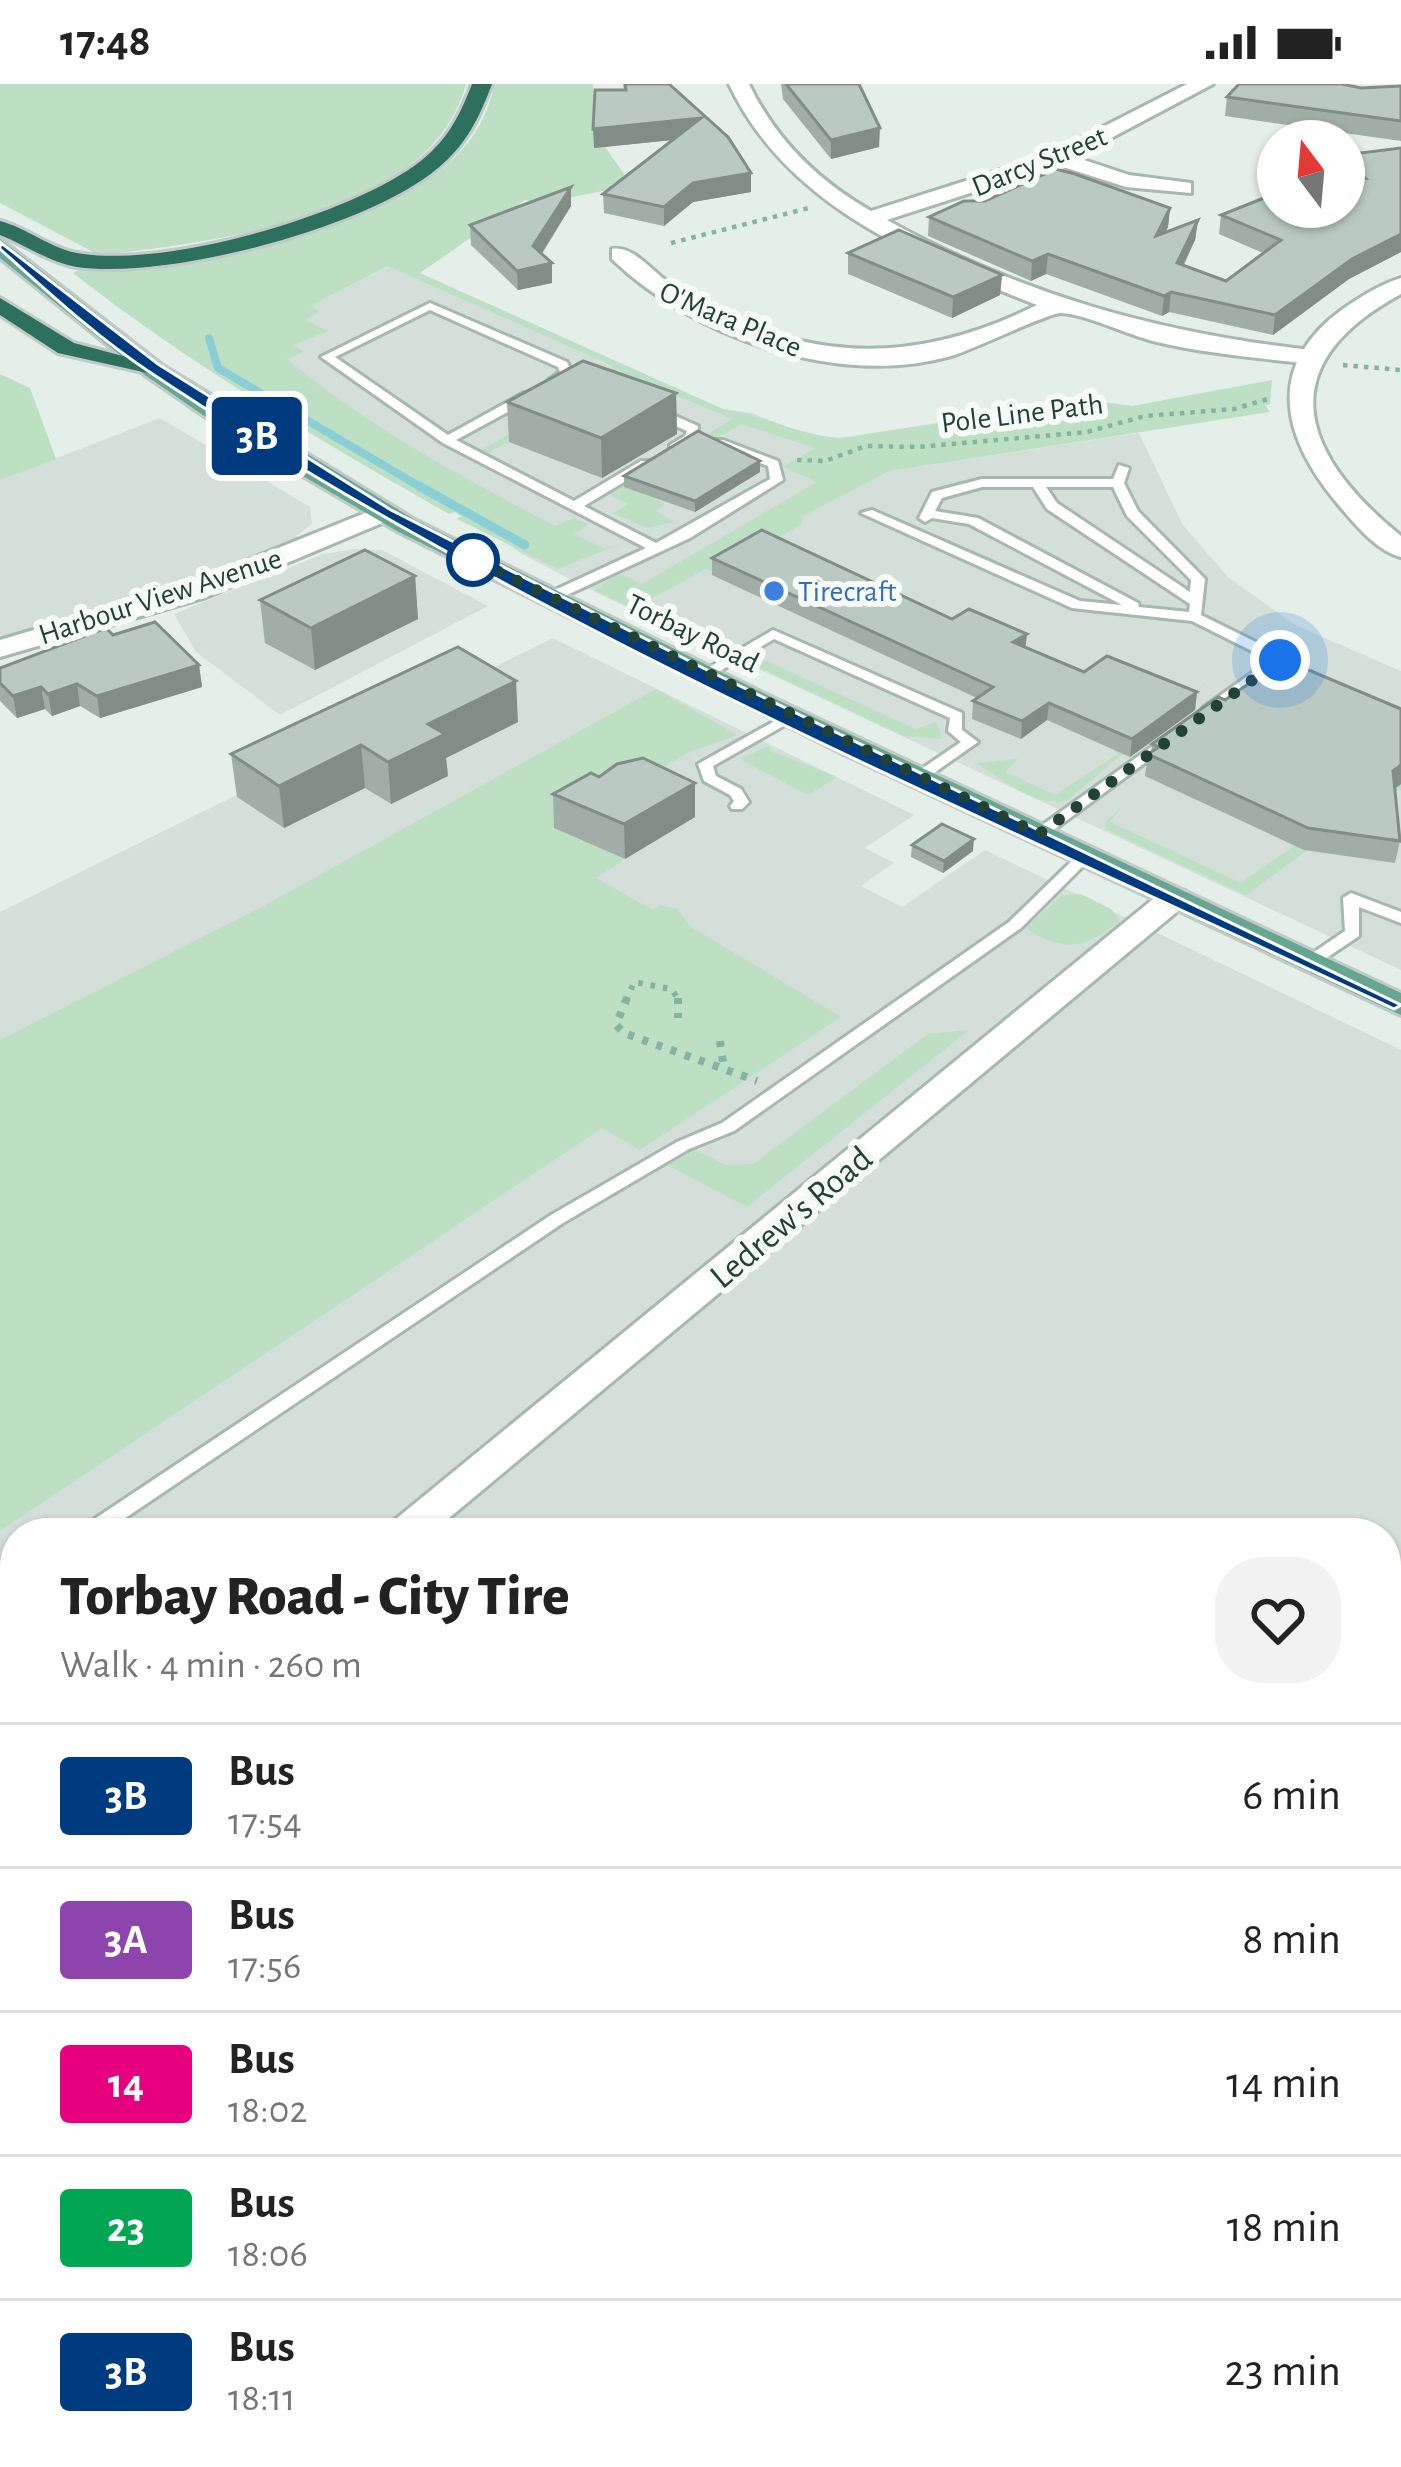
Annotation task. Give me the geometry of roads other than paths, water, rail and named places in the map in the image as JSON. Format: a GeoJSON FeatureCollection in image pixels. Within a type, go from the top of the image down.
{"type":"FeatureCollection","features":[{"type":"Feature","properties":{"kind":"highway"},"geometry":{"type":"LineString","coordinates":[[0,228],[16,232],[54,256],[92,262],[180,251],[319,222],[388,194],[442,156],[470,125],[482,84]]}},
{"type":"Feature","properties":{"kind":"highway"},"geometry":{"type":"LineString","coordinates":[[0,305],[66,348],[152,368]]}},
{"type":"Feature","properties":{"kind":"main road","name":"Torbay Road"},"geometry":{"type":"LineString","coordinates":[[0,246],[152,368],[385,513],[703,675],[1401,1005]]}},
{"type":"Feature","properties":{"kind":"street"},"geometry":{"type":"LineString","coordinates":[[739,84],[752,119],[782,157],[817,189],[867,219],[1060,303],[1162,336],[1311,357]]}},
{"type":"Feature","properties":{"kind":"street","name":"Darcy Street"},"geometry":{"type":"LineString","coordinates":[[867,219],[1057,158],[1203,84]]}},
{"type":"Feature","properties":{"kind":"street"},"geometry":{"type":"LineString","coordinates":[[1057,158],[1126,181],[1183,188]]}},
{"type":"Feature","properties":{"kind":"street","name":"O'Mara Place"},"geometry":{"type":"LineString","coordinates":[[620,254],[652,287],[796,351],[832,359],[869,362],[938,352],[1060,303]]}},
{"type":"Feature","properties":{"kind":"street"},"geometry":{"type":"LineString","coordinates":[[1401,285],[1339,325],[1311,357],[1302,399],[1315,458],[1369,525],[1401,549]]}},
{"type":"Feature","properties":{"kind":"street","name":"Harbour View Avenue"},"geometry":{"type":"LineString","coordinates":[[0,649],[196,591],[385,513]]}},
{"type":"Feature","properties":{"kind":"street","name":"Ledrew's Road"},"geometry":{"type":"LineString","coordinates":[[423,1518],[1174,898]]}},
{"type":"Feature","properties":{"kind":"lane"},"geometry":{"type":"LineString","coordinates":[[448,440],[561,378],[567,369],[430,306],[329,351],[330,362],[448,440],[653,547]]}},
{"type":"Feature","properties":{"kind":"lane"},"geometry":{"type":"LineString","coordinates":[[576,505],[694,433],[691,426],[626,400]]}},
{"type":"Feature","properties":{"kind":"lane"},"geometry":{"type":"LineString","coordinates":[[547,598],[777,480],[774,464],[719,443]]}},
{"type":"Feature","properties":{"kind":"lane"},"geometry":{"type":"LineString","coordinates":[[906,531],[932,514],[937,494],[956,488],[1120,476],[1132,513],[1198,579],[1196,609]]}},
{"type":"Feature","properties":{"kind":"lane"},"geometry":{"type":"LineString","coordinates":[[1038,485],[1052,506],[1196,609],[1298,668]]}},
{"type":"Feature","properties":{"kind":"lane"},"geometry":{"type":"LineString","coordinates":[[866,514],[1077,605],[1143,611],[1196,609]]}},
{"type":"Feature","properties":{"kind":"lane"},"geometry":{"type":"LineString","coordinates":[[932,514],[973,521],[1143,611]]}},
{"type":"Feature","properties":{"kind":"lane"},"geometry":{"type":"LineString","coordinates":[[703,675],[773,634],[957,716],[955,731],[971,742],[919,777]]}},
{"type":"Feature","properties":{"kind":"lane"},"geometry":{"type":"LineString","coordinates":[[1039,834],[1280,660]]}},
{"type":"Feature","properties":{"kind":"lane"},"geometry":{"type":"LineString","coordinates":[[737,806],[742,802],[736,792],[710,778],[705,764],[789,716]]}},
{"type":"Feature","properties":{"kind":"lane"},"geometry":{"type":"LineString","coordinates":[[110,1518],[557,1220],[608,1195],[686,1139],[728,1127],[1015,925],[1085,856]]}},
{"type":"Feature","properties":{"kind":"lane"},"geometry":{"type":"LineString","coordinates":[[1310,962],[1353,933],[1351,898],[1401,918]]}},
{"type":"Feature","properties":{"kind":"waterway"},"geometry":{"type":"LineString","coordinates":[[209,338],[218,368],[424,489]]}},
{"type":"Feature","properties":{"kind":"waterway"},"geometry":{"type":"LineString","coordinates":[[419,486],[525,545]]}},
{"type":"Feature","properties":{"kind":"place","name":"Tirecraft"},"geometry":{"type":"Point","coordinates":[774,591]}}]}
